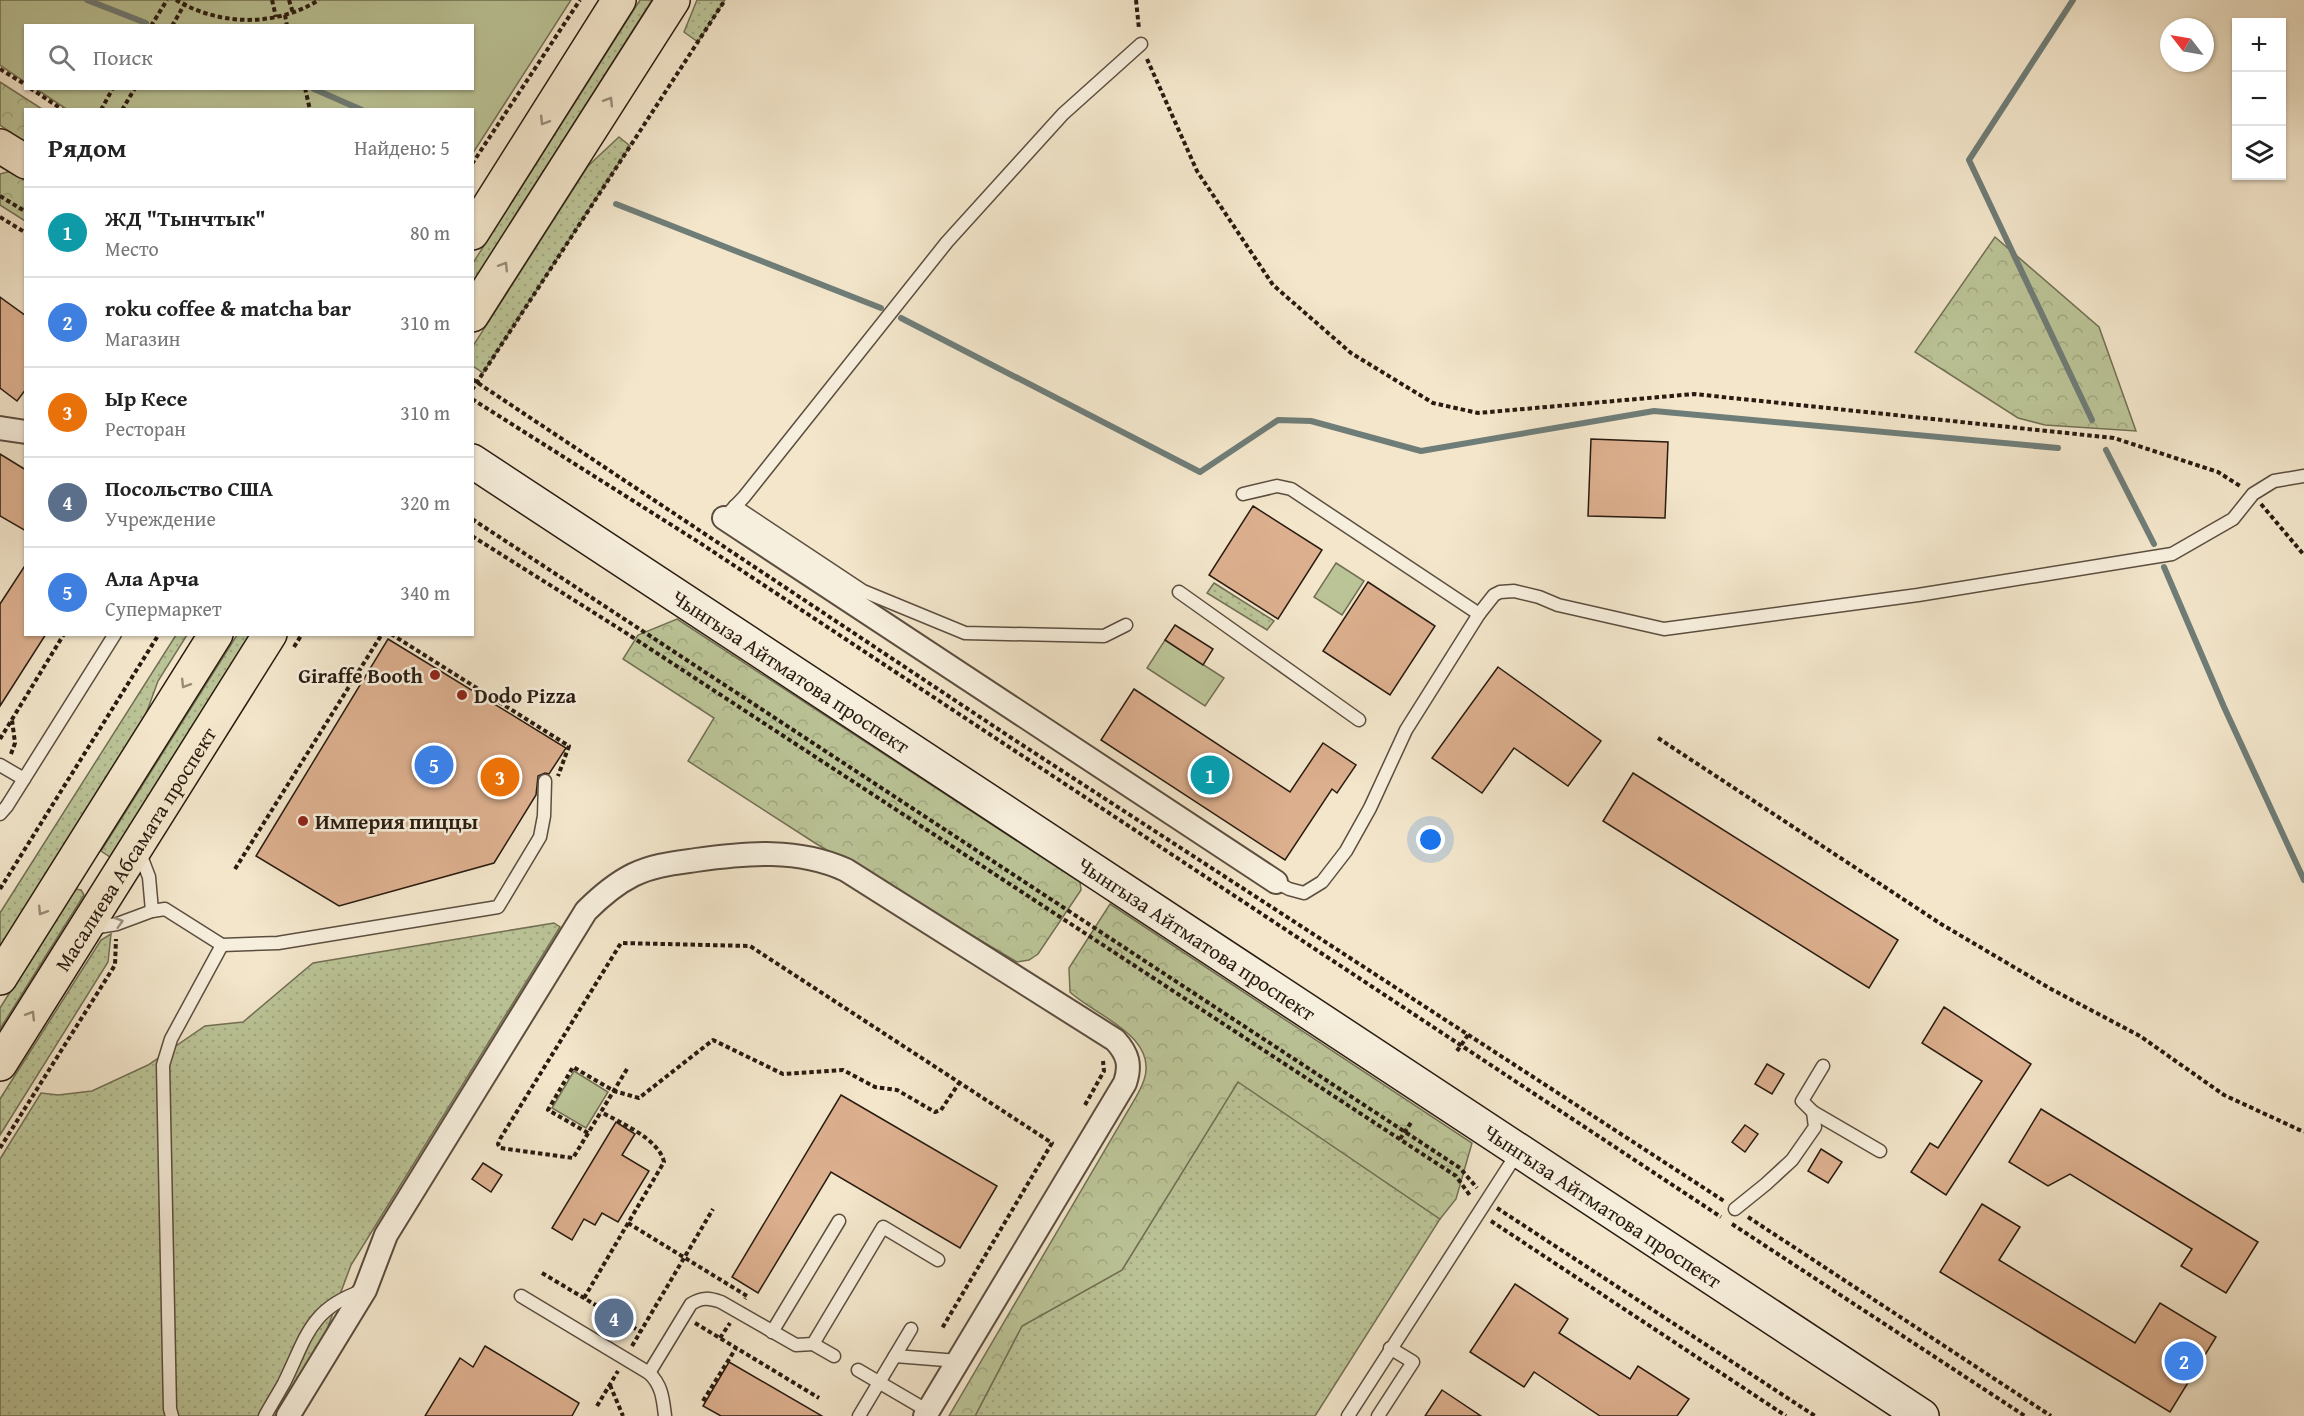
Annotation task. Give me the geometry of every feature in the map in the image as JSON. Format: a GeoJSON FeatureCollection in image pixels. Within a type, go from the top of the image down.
{"type":"FeatureCollection","features":[{"type":"Feature","properties":{"kind":"main road"},"geometry":{"type":"LineString","coordinates":[[474,230],[619,0]]}},
{"type":"Feature","properties":{"kind":"main road"},"geometry":{"type":"LineString","coordinates":[[474,312],[673,0]]}},
{"type":"Feature","properties":{"kind":"main road","name":"Чынгыза Айтматова проспект"},"geometry":{"type":"LineString","coordinates":[[474,462],[1922,1416]]}},
{"type":"Feature","properties":{"kind":"main road"},"geometry":{"type":"LineString","coordinates":[[0,978],[215,636]]}},
{"type":"Feature","properties":{"kind":"main road","name":"Масалиева Абсамата проспект"},"geometry":{"type":"LineString","coordinates":[[0,1064],[269,636]]}},
{"type":"Feature","properties":{"kind":"main road"},"geometry":{"type":"LineString","coordinates":[[73,862],[112,886]]}},
{"type":"Feature","properties":{"kind":"street"},"geometry":{"type":"LineString","coordinates":[[0,428],[24,432]]}},
{"type":"Feature","properties":{"kind":"street"},"geometry":{"type":"LineString","coordinates":[[729,512],[1276,882]]}},
{"type":"Feature","properties":{"kind":"street"},"geometry":{"type":"LineString","coordinates":[[288,1416],[365,1290],[386,1235],[574,929],[599,897],[633,875],[654,867],[746,854],[792,855],[830,863],[846,870],[1115,1040],[1124,1050],[1129,1062],[1129,1072],[1125,1083],[927,1414]]}},
{"type":"Feature","properties":{"kind":"lane"},"geometry":{"type":"LineString","coordinates":[[1126,625],[1104,636],[965,633],[863,591],[729,512],[947,242],[1063,114],[1141,44]]}},
{"type":"Feature","properties":{"kind":"lane"},"geometry":{"type":"LineString","coordinates":[[1276,882],[1304,893],[1322,882],[1340,859],[1370,808],[1406,730],[1479,614],[1494,595],[1500,592],[1514,591],[1539,597],[1558,605],[1664,629],[1929,593],[2172,554],[2233,519],[2253,494],[2274,481],[2304,476]]}},
{"type":"Feature","properties":{"kind":"lane"},"geometry":{"type":"LineString","coordinates":[[1243,494],[1277,486],[1291,489],[1479,614]]}},
{"type":"Feature","properties":{"kind":"lane"},"geometry":{"type":"LineString","coordinates":[[1179,592],[1359,720]]}},
{"type":"Feature","properties":{"kind":"lane"},"geometry":{"type":"LineString","coordinates":[[2,807],[24,779],[114,636]]}},
{"type":"Feature","properties":{"kind":"lane"},"geometry":{"type":"LineString","coordinates":[[3,767],[24,779]]}},
{"type":"Feature","properties":{"kind":"lane"},"geometry":{"type":"LineString","coordinates":[[85,929],[117,924],[152,911],[165,909],[222,945],[278,943],[498,907],[540,837],[544,816],[545,781]]}},
{"type":"Feature","properties":{"kind":"lane"},"geometry":{"type":"LineString","coordinates":[[137,847],[149,877],[152,911]]}},
{"type":"Feature","properties":{"kind":"lane"},"geometry":{"type":"LineString","coordinates":[[172,1416],[169,1386],[163,1065],[171,1039],[222,945]]}},
{"type":"Feature","properties":{"kind":"lane"},"geometry":{"type":"LineString","coordinates":[[1823,1066],[1802,1101],[1813,1112],[1880,1151]]}},
{"type":"Feature","properties":{"kind":"lane"},"geometry":{"type":"LineString","coordinates":[[1735,1209],[1792,1160],[1815,1127],[1813,1112]]}},
{"type":"Feature","properties":{"kind":"lane"},"geometry":{"type":"LineString","coordinates":[[1348,1416],[1519,1150]]}},
{"type":"Feature","properties":{"kind":"lane"},"geometry":{"type":"LineString","coordinates":[[772,1332],[839,1221]]}},
{"type":"Feature","properties":{"kind":"lane"},"geometry":{"type":"LineString","coordinates":[[813,1344],[883,1227],[938,1260]]}},
{"type":"Feature","properties":{"kind":"lane"},"geometry":{"type":"LineString","coordinates":[[266,1416],[310,1326],[349,1296],[365,1290]]}},
{"type":"Feature","properties":{"kind":"lane"},"geometry":{"type":"LineString","coordinates":[[521,1296],[649,1373],[661,1388],[665,1416]]}},
{"type":"Feature","properties":{"kind":"lane"},"geometry":{"type":"LineString","coordinates":[[649,1373],[691,1304],[700,1299],[710,1298],[796,1345],[813,1344],[834,1356]]}},
{"type":"Feature","properties":{"kind":"lane"},"geometry":{"type":"LineString","coordinates":[[859,1416],[911,1329]]}},
{"type":"Feature","properties":{"kind":"lane"},"geometry":{"type":"LineString","coordinates":[[1378,1416],[1413,1362],[1390,1348]]}},
{"type":"Feature","properties":{"kind":"lane"},"geometry":{"type":"LineString","coordinates":[[895,1356],[958,1361]]}},
{"type":"Feature","properties":{"kind":"lane"},"geometry":{"type":"LineString","coordinates":[[858,1370],[927,1414]]}},
{"type":"Feature","properties":{"kind":"path"},"geometry":{"type":"LineString","coordinates":[[153,24],[167,0]]}},
{"type":"Feature","properties":{"kind":"path"},"geometry":{"type":"LineString","coordinates":[[176,0],[205,14],[228,19],[250,20],[293,13],[319,0]]}},
{"type":"Feature","properties":{"kind":"path"},"geometry":{"type":"LineString","coordinates":[[173,24],[187,0]]}},
{"type":"Feature","properties":{"kind":"path"},"geometry":{"type":"LineString","coordinates":[[272,0],[276,17]]}},
{"type":"Feature","properties":{"kind":"path"},"geometry":{"type":"LineString","coordinates":[[289,0],[293,13]]}},
{"type":"Feature","properties":{"kind":"path"},"geometry":{"type":"LineString","coordinates":[[474,161],[580,0]]}},
{"type":"Feature","properties":{"kind":"path"},"geometry":{"type":"LineString","coordinates":[[475,381],[725,0]]}},
{"type":"Feature","properties":{"kind":"path"},"geometry":{"type":"LineString","coordinates":[[1136,0],[1141,44],[1197,171],[1273,285],[1351,353],[1433,403],[1478,413],[1694,394],[2114,438],[2218,472],[2253,494],[2304,555]]}},
{"type":"Feature","properties":{"kind":"path"},"geometry":{"type":"LineString","coordinates":[[285,15],[287,24]]}},
{"type":"Feature","properties":{"kind":"path"},"geometry":{"type":"LineString","coordinates":[[0,69],[24,84]]}},
{"type":"Feature","properties":{"kind":"path"},"geometry":{"type":"LineString","coordinates":[[33,90],[60,108]]}},
{"type":"Feature","properties":{"kind":"path"},"geometry":{"type":"LineString","coordinates":[[102,108],[112,90]]}},
{"type":"Feature","properties":{"kind":"path"},"geometry":{"type":"LineString","coordinates":[[123,108],[134,90]]}},
{"type":"Feature","properties":{"kind":"path"},"geometry":{"type":"LineString","coordinates":[[305,90],[309,108]]}},
{"type":"Feature","properties":{"kind":"path"},"geometry":{"type":"LineString","coordinates":[[0,196],[24,211]]}},
{"type":"Feature","properties":{"kind":"path"},"geometry":{"type":"LineString","coordinates":[[0,217],[24,232]]}},
{"type":"Feature","properties":{"kind":"path"},"geometry":{"type":"LineString","coordinates":[[474,400],[700,543],[2025,1416]]}},
{"type":"Feature","properties":{"kind":"path"},"geometry":{"type":"LineString","coordinates":[[474,520],[1460,1168],[1483,1204],[1488,1219],[1786,1416]]}},
{"type":"Feature","properties":{"kind":"path"},"geometry":{"type":"LineString","coordinates":[[474,537],[623,631],[1456,1176],[1483,1204],[1494,1207],[1815,1416]]}},
{"type":"Feature","properties":{"kind":"path"},"geometry":{"type":"LineString","coordinates":[[0,739],[63,636]]}},
{"type":"Feature","properties":{"kind":"path"},"geometry":{"type":"LineString","coordinates":[[0,889],[158,636]]}},
{"type":"Feature","properties":{"kind":"path"},"geometry":{"type":"LineString","coordinates":[[235,869],[381,636]]}},
{"type":"Feature","properties":{"kind":"path"},"geometry":{"type":"LineString","coordinates":[[394,636],[570,746],[544,816]]}},
{"type":"Feature","properties":{"kind":"path"},"geometry":{"type":"LineString","coordinates":[[3,767],[15,743],[12,719]]}},
{"type":"Feature","properties":{"kind":"path"},"geometry":{"type":"LineString","coordinates":[[1658,738],[1941,924],[2051,989],[2140,1036],[2224,1095],[2304,1132]]}},
{"type":"Feature","properties":{"kind":"path"},"geometry":{"type":"LineString","coordinates":[[627,1069],[573,1158],[500,1148],[498,1144],[621,943],[750,946],[1052,1143],[941,1330]]}},
{"type":"Feature","properties":{"kind":"path"},"geometry":{"type":"LineString","coordinates":[[1457,1051],[1468,1035]]}},
{"type":"Feature","properties":{"kind":"path"},"geometry":{"type":"LineString","coordinates":[[588,1133],[548,1110],[573,1067],[614,1091],[639,1098],[713,1040],[783,1074],[843,1070],[874,1087],[897,1090],[935,1112],[941,1110],[959,1083]]}},
{"type":"Feature","properties":{"kind":"path"},"geometry":{"type":"LineString","coordinates":[[1082,1110],[1104,1071],[1102,1058]]}},
{"type":"Feature","properties":{"kind":"path"},"geometry":{"type":"LineString","coordinates":[[584,1298],[664,1162],[662,1154],[652,1142],[601,1112]]}},
{"type":"Feature","properties":{"kind":"path"},"geometry":{"type":"LineString","coordinates":[[1400,1139],[1412,1121]]}},
{"type":"Feature","properties":{"kind":"path"},"geometry":{"type":"LineString","coordinates":[[597,1406],[713,1209]]}},
{"type":"Feature","properties":{"kind":"path"},"geometry":{"type":"LineString","coordinates":[[628,1223],[747,1296]]}},
{"type":"Feature","properties":{"kind":"path"},"geometry":{"type":"LineString","coordinates":[[542,1273],[641,1332]]}},
{"type":"Feature","properties":{"kind":"path"},"geometry":{"type":"LineString","coordinates":[[684,1317],[819,1398]]}},
{"type":"Feature","properties":{"kind":"path"},"geometry":{"type":"LineString","coordinates":[[703,1401],[736,1348]]}},
{"type":"Feature","properties":{"kind":"path"},"geometry":{"type":"LineString","coordinates":[[610,1385],[623,1416]]}},
{"type":"Feature","properties":{"kind":"green space"},"geometry":{"type":"Polygon","coordinates":[[[0,0],[571,0],[474,151],[474,108],[65,108],[38,90],[474,90],[474,24],[24,24],[24,81],[0,65],[0,0]]]}},
{"type":"Feature","properties":{"kind":"green space"},"geometry":{"type":"Polygon","coordinates":[[[640,0],[652,0],[474,281],[474,261],[640,0]]]}},
{"type":"Feature","properties":{"kind":"green space"},"geometry":{"type":"Polygon","coordinates":[[[697,0],[725,0],[698,42],[684,32],[697,0]]]}},
{"type":"Feature","properties":{"kind":"green space"},"geometry":{"type":"Polygon","coordinates":[[[0,82],[40,108],[24,108],[24,141],[0,125],[0,82]]]}},
{"type":"Feature","properties":{"kind":"green space"},"geometry":{"type":"Polygon","coordinates":[[[619,137],[630,146],[483,373],[474,367],[474,344],[588,166],[619,137]]]}},
{"type":"Feature","properties":{"kind":"green space"},"geometry":{"type":"Polygon","coordinates":[[[11,171],[24,179],[24,220],[0,205],[0,174],[11,171]]]}},
{"type":"Feature","properties":{"kind":"green space"},"geometry":{"type":"Polygon","coordinates":[[[1995,237],[2099,327],[2136,431],[2045,425],[2018,418],[1915,352],[1995,237]]]}},
{"type":"Feature","properties":{"kind":"green space"},"geometry":{"type":"Polygon","coordinates":[[[1336,563],[1364,581],[1342,615],[1314,597],[1336,563]]]}},
{"type":"Feature","properties":{"kind":"green space"},"geometry":{"type":"Polygon","coordinates":[[[1214,583],[1274,621],[1267,630],[1207,593],[1214,583]]]}},
{"type":"Feature","properties":{"kind":"green space"},"geometry":{"type":"Polygon","coordinates":[[[677,619],[1080,882],[1081,890],[1038,954],[1029,960],[1017,962],[815,843],[688,761],[714,718],[623,659],[638,635],[677,619]]]}},
{"type":"Feature","properties":{"kind":"green space"},"geometry":{"type":"Polygon","coordinates":[[[175,636],[186,636],[158,681],[142,725],[0,949],[0,913],[175,636]]]}},
{"type":"Feature","properties":{"kind":"green space"},"geometry":{"type":"Polygon","coordinates":[[[236,636],[249,636],[110,857],[101,851],[236,636]]]}},
{"type":"Feature","properties":{"kind":"green space"},"geometry":{"type":"Polygon","coordinates":[[[1165,640],[1224,678],[1205,706],[1147,668],[1165,640]]]}},
{"type":"Feature","properties":{"kind":"green space"},"geometry":{"type":"Polygon","coordinates":[[[75,889],[81,890],[84,895],[0,1029],[0,1008],[75,889]]]}},
{"type":"Feature","properties":{"kind":"green space"},"geometry":{"type":"Polygon","coordinates":[[[1110,904],[1472,1143],[1456,1199],[1440,1219],[1238,1082],[1122,1270],[1022,1326],[975,1416],[949,1416],[1144,1080],[1146,1065],[1142,1051],[1134,1039],[1070,992],[1069,968],[1110,904]]]}},
{"type":"Feature","properties":{"kind":"green space"},"geometry":{"type":"Polygon","coordinates":[[[554,923],[560,927],[351,1265],[323,1340],[275,1416],[0,1416],[0,1159],[41,1093],[58,1095],[92,1091],[148,1065],[205,1026],[243,1022],[313,963],[554,923]]]}},
{"type":"Feature","properties":{"kind":"green space"},"geometry":{"type":"Polygon","coordinates":[[[111,934],[108,962],[0,1135],[0,1099],[101,940],[111,934]]]}},
{"type":"Feature","properties":{"kind":"green space"},"geometry":{"type":"Polygon","coordinates":[[[574,1071],[608,1092],[586,1128],[552,1108],[574,1071]]]}},
{"type":"Feature","properties":{"kind":"green space"},"geometry":{"type":"Polygon","coordinates":[[[1238,1081],[1440,1219],[1315,1416],[975,1416],[1022,1326],[1122,1270],[1238,1081]]]}},
{"type":"Feature","properties":{"kind":"building"},"geometry":{"type":"Polygon","coordinates":[[[0,297],[24,315],[24,392],[17,401],[0,388],[0,297]]]}},
{"type":"Feature","properties":{"kind":"building"},"geometry":{"type":"Polygon","coordinates":[[[1591,439],[1668,442],[1665,518],[1588,516],[1591,439]]]}},
{"type":"Feature","properties":{"kind":"building"},"geometry":{"type":"Polygon","coordinates":[[[0,454],[24,469],[24,530],[0,516],[0,454]]]}},
{"type":"Feature","properties":{"kind":"building"},"geometry":{"type":"Polygon","coordinates":[[[1253,506],[1322,550],[1278,619],[1209,575],[1253,506]]]}},
{"type":"Feature","properties":{"kind":"building"},"geometry":{"type":"Polygon","coordinates":[[[24,567],[24,636],[45,636],[0,706],[0,604],[24,567]]]}},
{"type":"Feature","properties":{"kind":"building"},"geometry":{"type":"Polygon","coordinates":[[[1368,582],[1435,626],[1390,695],[1323,651],[1368,582]]]}},
{"type":"Feature","properties":{"kind":"building"},"geometry":{"type":"Polygon","coordinates":[[[1175,625],[1213,649],[1203,665],[1165,640],[1175,625]]]}},
{"type":"Feature","properties":{"kind":"building"},"geometry":{"type":"Polygon","coordinates":[[[388,639],[566,748],[549,774],[538,776],[536,795],[494,863],[339,906],[256,856],[388,639]]]}},
{"type":"Feature","properties":{"kind":"building"},"geometry":{"type":"Polygon","coordinates":[[[1498,667],[1601,741],[1568,786],[1514,748],[1482,793],[1432,758],[1498,667]]]}},
{"type":"Feature","properties":{"kind":"building"},"geometry":{"type":"Polygon","coordinates":[[[1134,689],[1290,792],[1323,743],[1356,765],[1337,793],[1332,789],[1285,860],[1101,740],[1134,689]]]}},
{"type":"Feature","properties":{"kind":"building"},"geometry":{"type":"Polygon","coordinates":[[[1633,773],[1898,940],[1869,988],[1603,821],[1633,773]]]}},
{"type":"Feature","properties":{"kind":"building"},"geometry":{"type":"Polygon","coordinates":[[[1944,1007],[2031,1064],[1946,1195],[1911,1172],[1930,1143],[1938,1148],[1982,1081],[1922,1043],[1944,1007]]]}},
{"type":"Feature","properties":{"kind":"building"},"geometry":{"type":"Polygon","coordinates":[[[1767,1064],[1784,1074],[1772,1094],[1755,1084],[1767,1064]]]}},
{"type":"Feature","properties":{"kind":"building"},"geometry":{"type":"Polygon","coordinates":[[[841,1095],[997,1186],[960,1248],[831,1172],[758,1293],[732,1277],[841,1095]]]}},
{"type":"Feature","properties":{"kind":"building"},"geometry":{"type":"Polygon","coordinates":[[[2041,1109],[2258,1242],[2226,1293],[2181,1266],[2192,1249],[2070,1174],[2048,1186],[2009,1162],[2041,1109]]]}},
{"type":"Feature","properties":{"kind":"building"},"geometry":{"type":"Polygon","coordinates":[[[616,1122],[635,1134],[622,1155],[649,1171],[618,1222],[602,1213],[595,1225],[584,1219],[572,1240],[552,1228],[616,1122]]]}},
{"type":"Feature","properties":{"kind":"building"},"geometry":{"type":"Polygon","coordinates":[[[1745,1125],[1758,1134],[1745,1152],[1732,1142],[1745,1125]]]}},
{"type":"Feature","properties":{"kind":"building"},"geometry":{"type":"Polygon","coordinates":[[[1821,1149],[1842,1162],[1828,1183],[1808,1171],[1821,1149]]]}},
{"type":"Feature","properties":{"kind":"building"},"geometry":{"type":"Polygon","coordinates":[[[483,1163],[502,1175],[491,1192],[472,1179],[483,1163]]]}},
{"type":"Feature","properties":{"kind":"building"},"geometry":{"type":"Polygon","coordinates":[[[1982,1204],[2020,1227],[1999,1260],[2135,1343],[2160,1303],[2216,1337],[2170,1412],[1940,1272],[1982,1204]]]}},
{"type":"Feature","properties":{"kind":"building"},"geometry":{"type":"Polygon","coordinates":[[[1515,1284],[1568,1319],[1559,1333],[1630,1379],[1638,1366],[1689,1399],[1677,1416],[1600,1416],[1534,1372],[1524,1387],[1470,1352],[1515,1284]]]}},
{"type":"Feature","properties":{"kind":"building"},"geometry":{"type":"Polygon","coordinates":[[[485,1346],[579,1403],[572,1416],[425,1416],[460,1358],[473,1367],[485,1346]]]}},
{"type":"Feature","properties":{"kind":"building"},"geometry":{"type":"Polygon","coordinates":[[[729,1362],[822,1416],[721,1416],[703,1406],[729,1362]]]}},
{"type":"Feature","properties":{"kind":"building"},"geometry":{"type":"Polygon","coordinates":[[[1442,1390],[1481,1416],[1425,1416],[1442,1390]]]}},
{"type":"Feature","properties":{"kind":"waterway"},"geometry":{"type":"LineString","coordinates":[[87,0],[146,23]]}},
{"type":"Feature","properties":{"kind":"waterway"},"geometry":{"type":"LineString","coordinates":[[2073,0],[1969,160],[2092,420]]}},
{"type":"Feature","properties":{"kind":"waterway"},"geometry":{"type":"LineString","coordinates":[[316,90],[357,108]]}},
{"type":"Feature","properties":{"kind":"waterway"},"geometry":{"type":"LineString","coordinates":[[616,204],[881,308]]}},
{"type":"Feature","properties":{"kind":"waterway"},"geometry":{"type":"LineString","coordinates":[[901,318],[1200,472],[1278,420],[1311,421],[1421,451],[1654,411],[2058,448]]}},
{"type":"Feature","properties":{"kind":"waterway"},"geometry":{"type":"LineString","coordinates":[[2106,450],[2154,544]]}},
{"type":"Feature","properties":{"kind":"waterway"},"geometry":{"type":"LineString","coordinates":[[2164,567],[2224,707],[2304,880]]}},
{"type":"Feature","properties":{"kind":"place","name":"Giraffe Booth"},"geometry":{"type":"Point","coordinates":[435,675]}},
{"type":"Feature","properties":{"kind":"place","name":"Dodo Pizza"},"geometry":{"type":"Point","coordinates":[462,695]}},
{"type":"Feature","properties":{"kind":"place","name":"Ала Арча"},"geometry":{"type":"Point","coordinates":[434,765]}},
{"type":"Feature","properties":{"kind":"place","name":"ЖД \"Тынчтык\""},"geometry":{"type":"Point","coordinates":[1210,775]}},
{"type":"Feature","properties":{"kind":"place","name":"Ыр Кесе"},"geometry":{"type":"Point","coordinates":[500,777]}},
{"type":"Feature","properties":{"kind":"place","name":"Империя пиццы"},"geometry":{"type":"Point","coordinates":[303,821]}},
{"type":"Feature","properties":{"kind":"place","name":"Посольство США"},"geometry":{"type":"Point","coordinates":[614,1318]}},
{"type":"Feature","properties":{"kind":"place","name":"roku coffee & matcha bar"},"geometry":{"type":"Point","coordinates":[2184,1361]}}]}
